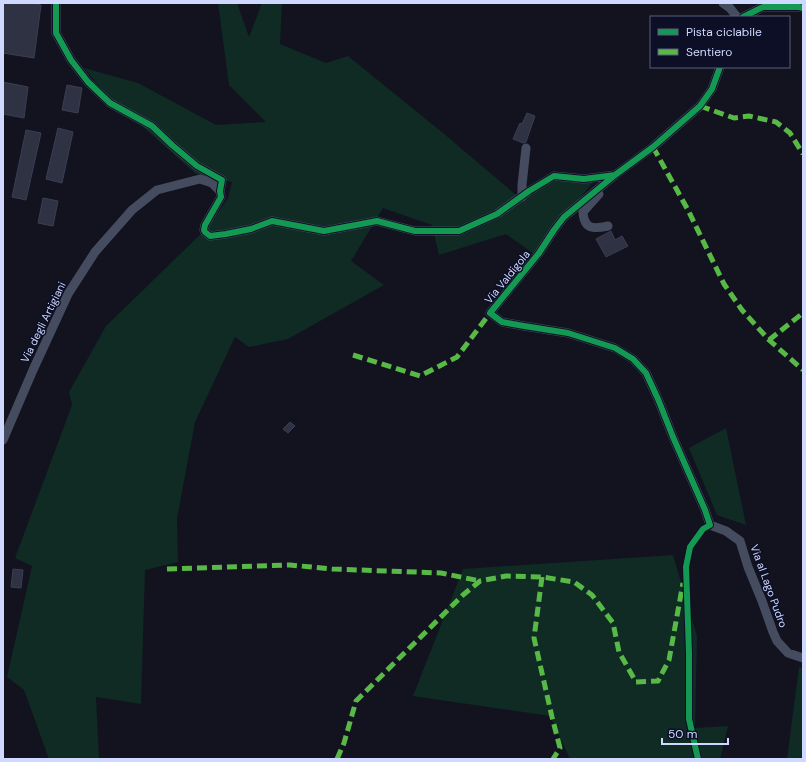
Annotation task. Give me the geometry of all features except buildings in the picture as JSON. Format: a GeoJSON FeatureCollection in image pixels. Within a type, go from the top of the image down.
{"type":"FeatureCollection","features":[{"type":"Feature","properties":{"kind":"street"},"geometry":{"type":"LineString","coordinates":[[56,3],[56,32],[71,60],[88,82],[110,103],[152,126],[197,166],[222,180],[220,191],[221,197],[205,225],[204,230],[210,236],[252,229],[272,221],[324,231],[376,221],[415,231],[459,231],[497,214],[554,176],[584,179],[616,174]]}},
{"type":"Feature","properties":{"kind":"street"},"geometry":{"type":"LineString","coordinates":[[723,3],[730,8],[736,16]]}},
{"type":"Feature","properties":{"kind":"street"},"geometry":{"type":"LineString","coordinates":[[744,16],[763,6],[803,8]]}},
{"type":"Feature","properties":{"kind":"street","name":"Via Valdigola"},"geometry":{"type":"LineString","coordinates":[[710,525],[705,510],[646,373],[632,359],[615,348],[568,333],[502,322],[490,313],[539,254],[564,217],[616,174],[653,147],[700,106],[712,89],[720,68]]}},
{"type":"Feature","properties":{"kind":"street"},"geometry":{"type":"LineString","coordinates":[[522,197],[526,148]]}},
{"type":"Feature","properties":{"kind":"street"},"geometry":{"type":"LineString","coordinates":[[608,226],[596,228],[590,227],[584,219],[584,212],[608,186],[616,174]]}},
{"type":"Feature","properties":{"kind":"street","name":"Via degli Artigiani"},"geometry":{"type":"LineString","coordinates":[[3,440],[68,294],[95,252],[132,210],[157,190],[200,179],[212,183],[220,191]]}},
{"type":"Feature","properties":{"kind":"street","name":"Via al Lago Pudro"},"geometry":{"type":"LineString","coordinates":[[710,525],[726,532],[740,541],[748,567],[777,641],[788,653],[803,658]]}},
{"type":"Feature","properties":{"kind":"green space"},"geometry":{"type":"Polygon","coordinates":[[[218,3],[237,3],[249,37],[262,3],[282,3],[280,44],[326,63],[348,56],[443,133],[522,200],[554,179],[594,181],[534,254],[506,234],[439,255],[432,225],[383,208],[351,261],[384,285],[288,339],[249,347],[235,337],[195,422],[177,519],[178,562],[145,570],[141,704],[96,697],[99,759],[49,759],[24,690],[7,677],[32,566],[15,558],[72,405],[69,392],[106,326],[209,226],[228,198],[232,182],[196,174],[107,95],[84,68],[138,83],[216,125],[266,122],[229,85],[218,3]]]}},
{"type":"Feature","properties":{"kind":"green space"},"geometry":{"type":"Polygon","coordinates":[[[726,428],[746,525],[717,515],[689,448],[726,428]]]}},
{"type":"Feature","properties":{"kind":"green space"},"geometry":{"type":"Polygon","coordinates":[[[673,555],[697,636],[695,728],[728,726],[720,759],[570,759],[550,716],[413,696],[463,569],[673,555]]]}},
{"type":"Feature","properties":{"kind":"green space"},"geometry":{"type":"Polygon","coordinates":[[[799,667],[803,668],[803,759],[787,759],[799,667]]]}},
{"type":"Feature","properties":{"kind":"marked path"},"geometry":{"type":"LineString","coordinates":[[700,106],[734,118],[749,116],[776,122],[790,133],[803,154]]}},
{"type":"Feature","properties":{"kind":"marked path"},"geometry":{"type":"LineString","coordinates":[[653,147],[688,210],[724,284],[742,310],[769,340],[803,370]]}},
{"type":"Feature","properties":{"kind":"marked path"},"geometry":{"type":"LineString","coordinates":[[353,355],[420,376],[457,357],[490,313]]}},
{"type":"Feature","properties":{"kind":"marked path"},"geometry":{"type":"LineString","coordinates":[[769,340],[803,313]]}},
{"type":"Feature","properties":{"kind":"marked path"},"geometry":{"type":"LineString","coordinates":[[167,569],[290,565],[332,569],[441,573],[480,581]]}},
{"type":"Feature","properties":{"kind":"marked path"},"geometry":{"type":"LineString","coordinates":[[337,759],[344,743],[356,701],[463,595],[480,581],[506,576],[542,577],[574,582],[592,595],[613,623],[619,652],[636,682],[658,681],[669,660],[683,583]]}},
{"type":"Feature","properties":{"kind":"marked path"},"geometry":{"type":"LineString","coordinates":[[542,577],[534,638],[560,748],[553,759]]}},
{"type":"Feature","properties":{"kind":"cycle path"},"geometry":{"type":"LineString","coordinates":[[56,3],[56,33],[71,60],[88,82],[110,103],[152,126],[197,166],[222,180],[220,191],[221,197],[205,225],[204,230],[210,236],[251,229],[272,221],[324,231],[377,221],[415,231],[459,231],[497,214],[529,191],[554,176],[584,179],[615,175]]}},
{"type":"Feature","properties":{"kind":"cycle path"},"geometry":{"type":"LineString","coordinates":[[745,16],[763,7],[803,8]]}},
{"type":"Feature","properties":{"kind":"cycle path"},"geometry":{"type":"LineString","coordinates":[[698,759],[689,719],[689,653],[686,567],[690,547],[703,529],[710,525],[705,510],[646,373],[633,359],[615,348],[568,333],[502,322],[490,313],[539,253],[564,217],[615,175],[653,147],[700,106],[712,89],[720,68]]}}]}
